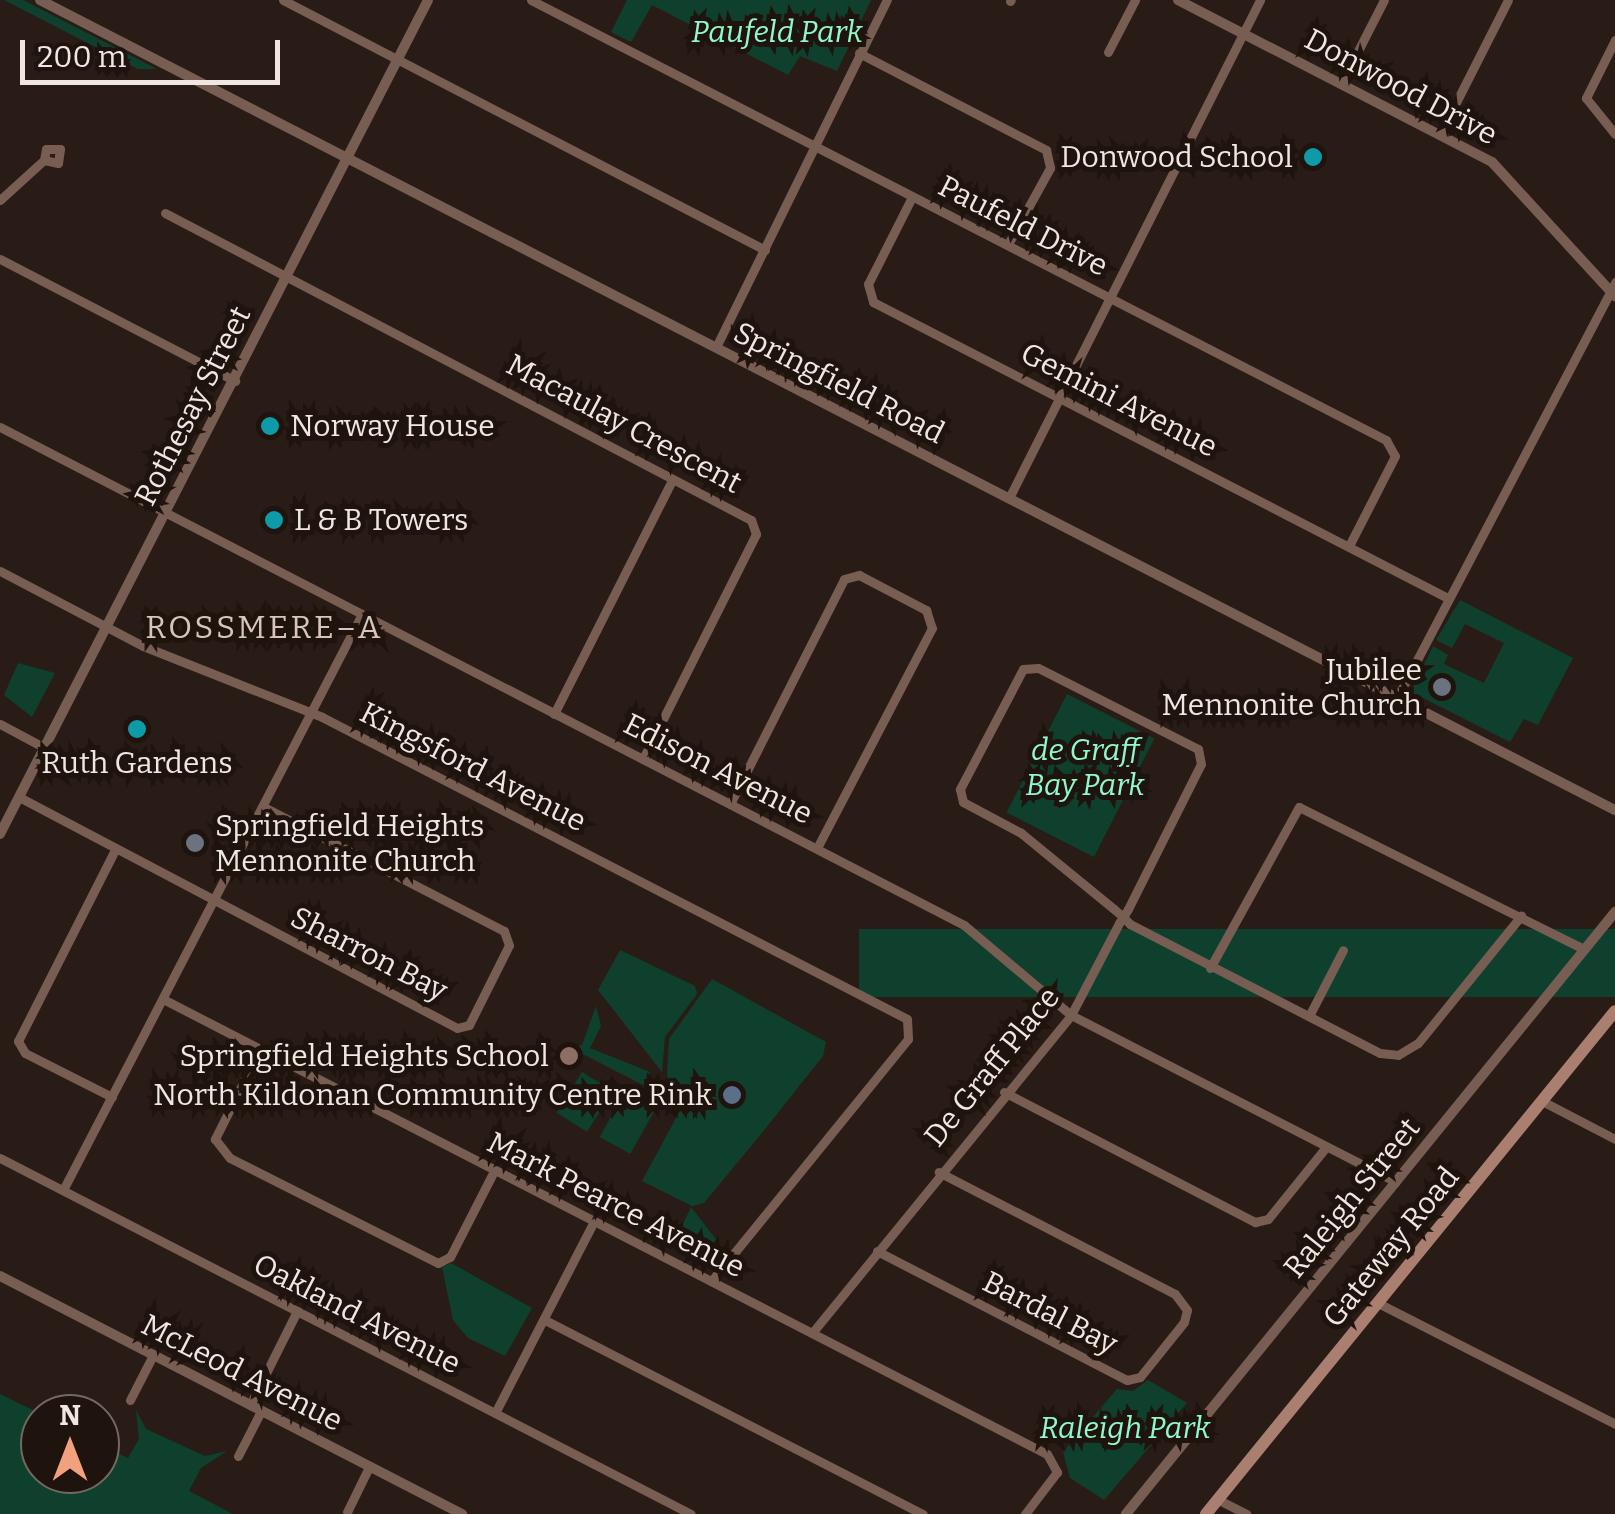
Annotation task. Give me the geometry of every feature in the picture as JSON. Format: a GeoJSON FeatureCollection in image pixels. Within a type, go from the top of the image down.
{"type":"FeatureCollection","features":[{"type":"Feature","properties":{"kind":"main road","name":"Gateway Road"},"geometry":{"type":"LineString","coordinates":[[1206,1514],[1615,1012]]}},
{"type":"Feature","properties":{"kind":"street","name":"Springfield Road"},"geometry":{"type":"LineString","coordinates":[[40,0],[1615,810]]}},
{"type":"Feature","properties":{"kind":"street"},"geometry":{"type":"LineString","coordinates":[[283,0],[765,250]]}},
{"type":"Feature","properties":{"kind":"street","name":"Rothesay Street"},"geometry":{"type":"LineString","coordinates":[[0,834],[428,0]]}},
{"type":"Feature","properties":{"kind":"street","name":"Paufeld Drive"},"geometry":{"type":"LineString","coordinates":[[531,0],[1390,444],[1393,461],[1349,546]]}},
{"type":"Feature","properties":{"kind":"street"},"geometry":{"type":"LineString","coordinates":[[716,348],[887,0]]}},
{"type":"Feature","properties":{"kind":"street"},"geometry":{"type":"LineString","coordinates":[[1108,52],[1134,0]]}},
{"type":"Feature","properties":{"kind":"street","name":"Donwood Drive"},"geometry":{"type":"LineString","coordinates":[[1178,0],[1440,134],[1503,172],[1613,289]]}},
{"type":"Feature","properties":{"kind":"street"},"geometry":{"type":"LineString","coordinates":[[1009,498],[1260,0]]}},
{"type":"Feature","properties":{"kind":"street"},"geometry":{"type":"LineString","coordinates":[[1341,84],[1384,0]]}},
{"type":"Feature","properties":{"kind":"street"},"geometry":{"type":"LineString","coordinates":[[1440,134],[1508,0]]}},
{"type":"Feature","properties":{"kind":"street"},"geometry":{"type":"LineString","coordinates":[[1615,40],[1586,98],[1615,134]]}},
{"type":"Feature","properties":{"kind":"street"},"geometry":{"type":"LineString","coordinates":[[858,54],[1046,150],[1050,168],[1008,244]]}},
{"type":"Feature","properties":{"kind":"street"},"geometry":{"type":"LineString","coordinates":[[0,200],[44,160]]}},
{"type":"Feature","properties":{"kind":"street","name":"Gemini Avenue"},"geometry":{"type":"LineString","coordinates":[[912,197],[866,294],[1058,398],[1448,598]]}},
{"type":"Feature","properties":{"kind":"street","name":"Macaulay Crescent"},"geometry":{"type":"LineString","coordinates":[[165,213],[751,520],[756,534],[642,759]]}},
{"type":"Feature","properties":{"kind":"street"},"geometry":{"type":"LineString","coordinates":[[0,259],[235,381]]}},
{"type":"Feature","properties":{"kind":"street"},"geometry":{"type":"LineString","coordinates":[[1397,698],[1613,289]]}},
{"type":"Feature","properties":{"kind":"street","name":"Edison Avenue"},"geometry":{"type":"LineString","coordinates":[[0,426],[964,925],[1071,1015],[1396,1182]]}},
{"type":"Feature","properties":{"kind":"street"},"geometry":{"type":"LineString","coordinates":[[554,714],[672,480]]}},
{"type":"Feature","properties":{"kind":"street","name":"Kingsford Avenue"},"geometry":{"type":"LineString","coordinates":[[0,571],[107,626],[311,713],[904,1016],[912,1027],[711,1281]]}},
{"type":"Feature","properties":{"kind":"street"},"geometry":{"type":"LineString","coordinates":[[730,804],[844,579],[859,576],[926,610],[932,628],[817,848]]}},
{"type":"Feature","properties":{"kind":"street"},"geometry":{"type":"LineString","coordinates":[[64,1190],[362,614]]}},
{"type":"Feature","properties":{"kind":"street","name":"De Graff Place"},"geometry":{"type":"LineString","coordinates":[[812,1334],[939,1172],[1071,1015],[1123,917],[1200,756],[1030,666],[960,789],[963,802],[1021,833],[1123,917]]}},
{"type":"Feature","properties":{"kind":"street"},"geometry":{"type":"LineString","coordinates":[[0,724],[45,748]]}},
{"type":"Feature","properties":{"kind":"street","name":"Sharron Bay"},"geometry":{"type":"LineString","coordinates":[[19,798],[457,1028],[469,1025],[510,945],[504,931],[262,806]]}},
{"type":"Feature","properties":{"kind":"street"},"geometry":{"type":"LineString","coordinates":[[1210,968],[1300,806],[1584,950]]}},
{"type":"Feature","properties":{"kind":"street"},"geometry":{"type":"LineString","coordinates":[[112,1098],[25,1053],[18,1041],[114,850]]}},
{"type":"Feature","properties":{"kind":"street","name":"Raleigh Street"},"geometry":{"type":"LineString","coordinates":[[1126,1514],[1615,912]]}},
{"type":"Feature","properties":{"kind":"street"},"geometry":{"type":"LineString","coordinates":[[1123,917],[1210,968],[1380,1054],[1409,1051],[1521,916]]}},
{"type":"Feature","properties":{"kind":"street"},"geometry":{"type":"LineString","coordinates":[[1309,1016],[1343,950]]}},
{"type":"Feature","properties":{"kind":"street","name":"Mark Pearce Avenue"},"geometry":{"type":"LineString","coordinates":[[163,999],[1047,1454],[1057,1472],[1026,1514]]}},
{"type":"Feature","properties":{"kind":"street"},"geometry":{"type":"LineString","coordinates":[[260,1049],[215,1139],[230,1158],[438,1263],[450,1256],[494,1171]]}},
{"type":"Feature","properties":{"kind":"street"},"geometry":{"type":"LineString","coordinates":[[1004,1092],[1255,1222],[1268,1219],[1326,1147]]}},
{"type":"Feature","properties":{"kind":"street"},"geometry":{"type":"LineString","coordinates":[[1542,1102],[1615,1139]]}},
{"type":"Feature","properties":{"kind":"street","name":"Oakland Avenue"},"geometry":{"type":"LineString","coordinates":[[0,1158],[691,1514]]}},
{"type":"Feature","properties":{"kind":"street","name":"Bardal Bay"},"geometry":{"type":"LineString","coordinates":[[877,1251],[1127,1380],[1140,1377],[1184,1322],[1187,1310],[1175,1294],[939,1172]]}},
{"type":"Feature","properties":{"kind":"street"},"geometry":{"type":"LineString","coordinates":[[495,1413],[594,1221]]}},
{"type":"Feature","properties":{"kind":"street","name":"McLeod Avenue"},"geometry":{"type":"LineString","coordinates":[[0,1276],[462,1514]]}},
{"type":"Feature","properties":{"kind":"street"},"geometry":{"type":"LineString","coordinates":[[1378,1303],[1615,1424]]}},
{"type":"Feature","properties":{"kind":"street"},"geometry":{"type":"LineString","coordinates":[[238,1456],[297,1311]]}},
{"type":"Feature","properties":{"kind":"street"},"geometry":{"type":"LineString","coordinates":[[545,1320],[923,1514]]}},
{"type":"Feature","properties":{"kind":"street"},"geometry":{"type":"LineString","coordinates":[[130,1400],[153,1355]]}},
{"type":"Feature","properties":{"kind":"street"},"geometry":{"type":"LineString","coordinates":[[347,1512],[369,1466]]}},
{"type":"Feature","properties":{"kind":"street"},"geometry":{"type":"LineString","coordinates":[[1218,1500],[1246,1514]]}},
{"type":"Feature","properties":{"kind":"green space"},"geometry":{"type":"Polygon","coordinates":[[[4,0],[23,0],[157,69],[138,69],[4,0]]]}},
{"type":"Feature","properties":{"kind":"green space","name":"Paufeld Park"},"geometry":{"type":"Polygon","coordinates":[[[627,0],[871,0],[837,71],[800,56],[788,75],[652,5],[631,42],[611,32],[627,0]]]}},
{"type":"Feature","properties":{"kind":"green space"},"geometry":{"type":"Polygon","coordinates":[[[1460,600],[1573,658],[1538,725],[1524,719],[1510,742],[1411,692],[1433,646],[1448,655],[1444,664],[1484,683],[1504,643],[1465,624],[1452,648],[1436,640],[1460,600]]]}},
{"type":"Feature","properties":{"kind":"green space"},"geometry":{"type":"Polygon","coordinates":[[[18,663],[55,673],[32,717],[4,695],[18,663]]]}},
{"type":"Feature","properties":{"kind":"green space","name":"de Graff Bay Park"},"geometry":{"type":"Polygon","coordinates":[[[1067,694],[1154,738],[1094,857],[1007,813],[1067,694]]]}},
{"type":"Feature","properties":{"kind":"green space"},"geometry":{"type":"Polygon","coordinates":[[[859,929],[1615,929],[1615,997],[859,997],[859,929]]]}},
{"type":"Feature","properties":{"kind":"green space"},"geometry":{"type":"Polygon","coordinates":[[[620,950],[695,986],[697,994],[665,1037],[662,1072],[598,990],[620,950]]]}},
{"type":"Feature","properties":{"kind":"green space","name":"North Kildonan Community Centre Rink"},"geometry":{"type":"Polygon","coordinates":[[[712,979],[826,1042],[823,1056],[761,1134],[704,1203],[692,1206],[642,1181],[676,1118],[667,1073],[669,1039],[712,979]]]}},
{"type":"Feature","properties":{"kind":"green space"},"geometry":{"type":"Polygon","coordinates":[[[596,1006],[601,1026],[590,1048],[650,1072],[643,1085],[571,1048],[582,1045],[596,1006]]]}},
{"type":"Feature","properties":{"kind":"green space"},"geometry":{"type":"Polygon","coordinates":[[[582,1072],[613,1091],[587,1132],[557,1113],[582,1072]]]}},
{"type":"Feature","properties":{"kind":"green space"},"geometry":{"type":"Polygon","coordinates":[[[623,1095],[654,1112],[630,1154],[600,1137],[623,1095]]]}},
{"type":"Feature","properties":{"kind":"green space"},"geometry":{"type":"Polygon","coordinates":[[[691,1207],[721,1246],[710,1257],[673,1245],[691,1207]]]}},
{"type":"Feature","properties":{"kind":"green space"},"geometry":{"type":"Polygon","coordinates":[[[451,1263],[532,1308],[505,1356],[468,1338],[453,1320],[442,1267],[451,1263]]]}},
{"type":"Feature","properties":{"kind":"green space","name":"Raleigh Park"},"geometry":{"type":"Polygon","coordinates":[[[1148,1380],[1187,1403],[1104,1500],[1070,1478],[1063,1452],[1117,1389],[1133,1391],[1148,1380]]]}},
{"type":"Feature","properties":{"kind":"green space"},"geometry":{"type":"Polygon","coordinates":[[[0,1394],[20,1404],[20,1494],[120,1494],[120,1454],[128,1458],[139,1439],[136,1410],[146,1429],[205,1456],[227,1451],[201,1468],[189,1491],[233,1514],[0,1514],[0,1394]]]}},
{"type":"Feature","properties":{"kind":"place","name":"Donwood School"},"geometry":{"type":"Point","coordinates":[1313,157]}},
{"type":"Feature","properties":{"kind":"place","name":"Norway House"},"geometry":{"type":"Point","coordinates":[270,426]}},
{"type":"Feature","properties":{"kind":"place","name":"L & B Towers"},"geometry":{"type":"Point","coordinates":[274,520]}},
{"type":"Feature","properties":{"kind":"place","name":"Jubilee Mennonite Church"},"geometry":{"type":"Point","coordinates":[1442,687]}},
{"type":"Feature","properties":{"kind":"place","name":"Ruth Gardens"},"geometry":{"type":"Point","coordinates":[137,729]}},
{"type":"Feature","properties":{"kind":"place","name":"Springfield Heights Mennonite Church"},"geometry":{"type":"Point","coordinates":[195,843]}},
{"type":"Feature","properties":{"kind":"place","name":"Springfield Heights School"},"geometry":{"type":"Point","coordinates":[569,1056]}},
{"type":"Feature","properties":{"kind":"place","name":"North Kildonan Community Centre Rink"},"geometry":{"type":"Point","coordinates":[732,1095]}},
{"type":"Feature","properties":{"kind":"district","name":"ROSSMERE–A"},"geometry":{"type":"Point","coordinates":[264,627]}}]}
